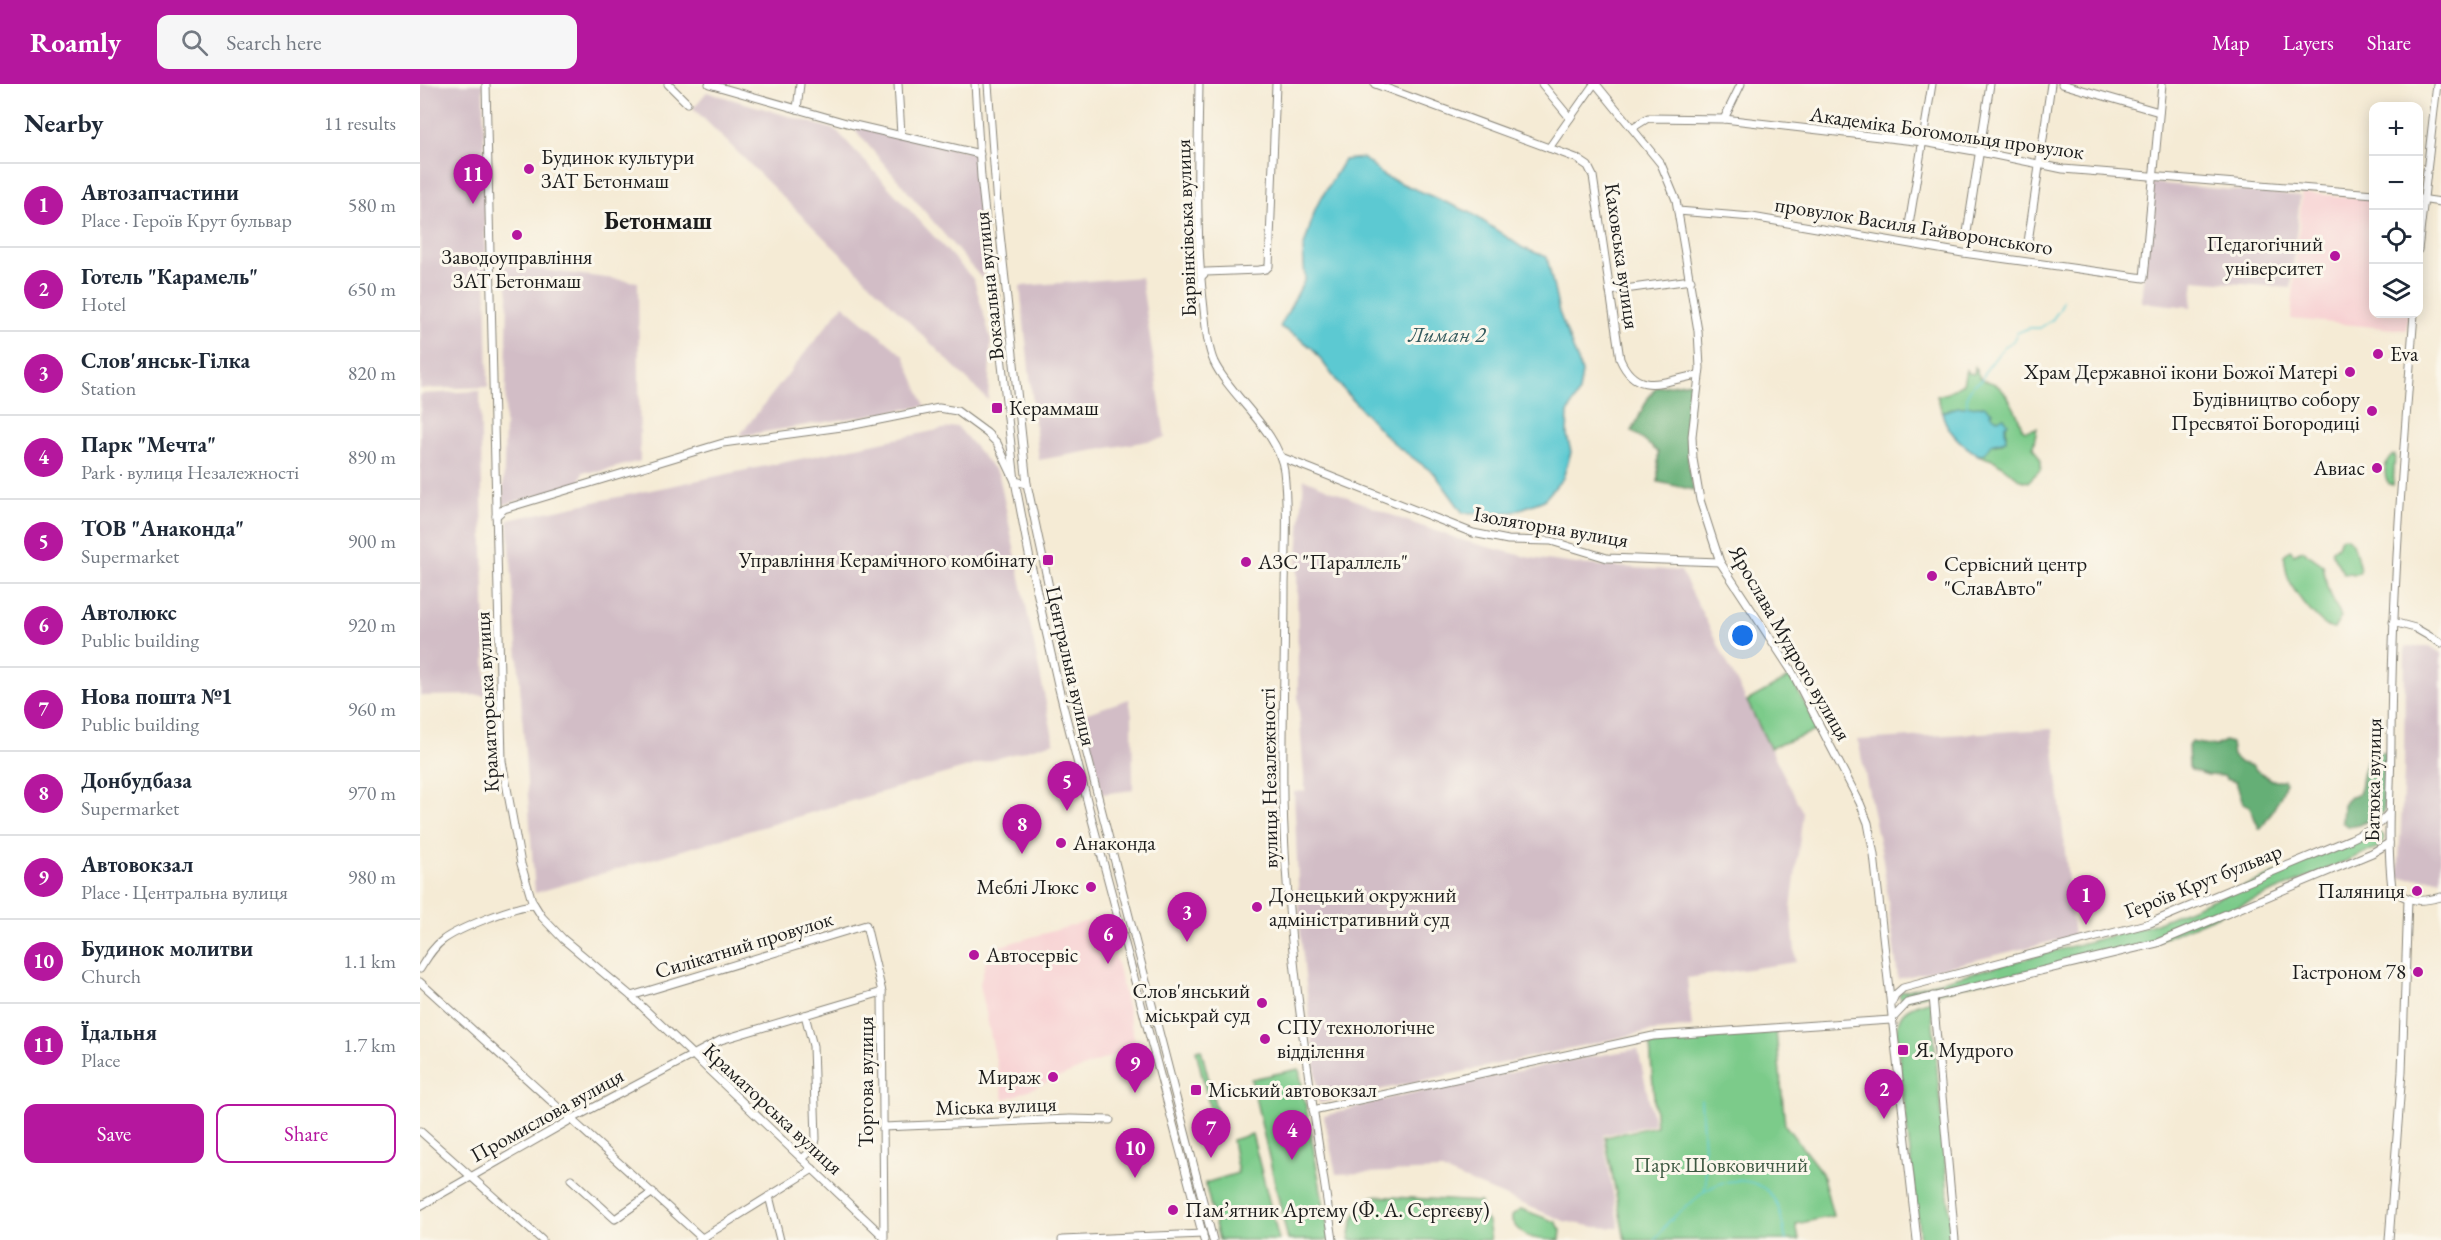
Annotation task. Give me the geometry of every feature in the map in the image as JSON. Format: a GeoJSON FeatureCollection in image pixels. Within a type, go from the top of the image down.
{"type":"FeatureCollection","features":[{"type":"Feature","properties":{"kind":"street","name":"Краматорська вулиця"},"geometry":{"type":"LineString","coordinates":[[486,84],[502,761],[520,864],[534,905],[549,926],[631,996],[884,1238]]}},
{"type":"Feature","properties":{"kind":"street"},"geometry":{"type":"LineString","coordinates":[[668,84],[687,103]]}},
{"type":"Feature","properties":{"kind":"street"},"geometry":{"type":"LineString","coordinates":[[709,84],[797,109],[980,154]]}},
{"type":"Feature","properties":{"kind":"street"},"geometry":{"type":"LineString","coordinates":[[797,109],[800,84]]}},
{"type":"Feature","properties":{"kind":"street"},"geometry":{"type":"LineString","coordinates":[[898,84],[901,135]]}},
{"type":"Feature","properties":{"kind":"street","name":"Вокзальна вулиця"},"geometry":{"type":"LineString","coordinates":[[975,84],[980,154],[1011,445]]}},
{"type":"Feature","properties":{"kind":"street","name":"Вокзальна вулиця"},"geometry":{"type":"LineString","coordinates":[[988,84],[998,206],[1027,484]]}},
{"type":"Feature","properties":{"kind":"street","name":"Барвінківська вулиця"},"geometry":{"type":"LineString","coordinates":[[1199,84],[1197,177],[1201,277],[1208,339],[1214,362],[1260,424],[1281,457]]}},
{"type":"Feature","properties":{"kind":"street"},"geometry":{"type":"LineString","coordinates":[[1201,277],[1206,272],[1259,270],[1269,266],[1276,84]]}},
{"type":"Feature","properties":{"kind":"street","name":"Каховська вулиця"},"geometry":{"type":"LineString","coordinates":[[1375,84],[1584,162],[1593,176],[1620,359],[1630,377],[1644,384],[1698,375]]}},
{"type":"Feature","properties":{"kind":"street"},"geometry":{"type":"LineString","coordinates":[[1542,84],[1570,118]]}},
{"type":"Feature","properties":{"kind":"street"},"geometry":{"type":"LineString","coordinates":[[1549,148],[1595,84]]}},
{"type":"Feature","properties":{"kind":"street","name":"Ярослава Мудрого вулиця"},"geometry":{"type":"LineString","coordinates":[[1595,84],[1661,164],[1678,211],[1698,332],[1698,375],[1692,436],[1693,459],[1700,501],[1720,562],[1791,670],[1860,803],[1868,823],[1874,855],[1917,1240]]}},
{"type":"Feature","properties":{"kind":"street"},"geometry":{"type":"LineString","coordinates":[[1724,119],[1741,84]]}},
{"type":"Feature","properties":{"kind":"street"},"geometry":{"type":"LineString","coordinates":[[1908,231],[1932,84]]}},
{"type":"Feature","properties":{"kind":"street"},"geometry":{"type":"LineString","coordinates":[[1966,239],[1990,84]]}},
{"type":"Feature","properties":{"kind":"street"},"geometry":{"type":"LineString","coordinates":[[2027,249],[2051,84]]}},
{"type":"Feature","properties":{"kind":"street"},"geometry":{"type":"LineString","coordinates":[[2062,84],[2159,112]]}},
{"type":"Feature","properties":{"kind":"street"},"geometry":{"type":"LineString","coordinates":[[2152,175],[2162,84]]}},
{"type":"Feature","properties":{"kind":"street"},"geometry":{"type":"LineString","coordinates":[[2423,185],[2437,84]]}},
{"type":"Feature","properties":{"kind":"street","name":"Академіка Богомольця провулок"},"geometry":{"type":"LineString","coordinates":[[1632,128],[1648,118],[1724,119],[1923,142],[2063,169],[2369,194]]}},
{"type":"Feature","properties":{"kind":"street","name":"провулок Василя Гайворонського"},"geometry":{"type":"LineString","coordinates":[[1678,211],[1752,217],[1953,251],[2144,278],[2152,175]]}},
{"type":"Feature","properties":{"kind":"street"},"geometry":{"type":"LineString","coordinates":[[2423,199],[2441,202]]}},
{"type":"Feature","properties":{"kind":"street"},"geometry":{"type":"LineString","coordinates":[[1610,291],[1691,280]]}},
{"type":"Feature","properties":{"kind":"street","name":"Батюка вулиця"},"geometry":{"type":"LineString","coordinates":[[2408,900],[2392,888],[2388,814],[2399,501],[2414,318]]}},
{"type":"Feature","properties":{"kind":"street"},"geometry":{"type":"LineString","coordinates":[[496,516],[504,509],[723,443],[849,426],[939,408],[957,411],[987,433],[997,444],[1015,481],[1027,484]]}},
{"type":"Feature","properties":{"kind":"street","name":"Центральна вулиця"},"geometry":{"type":"LineString","coordinates":[[1011,445],[1015,481],[1033,576],[1059,689],[1203,1237]]}},
{"type":"Feature","properties":{"kind":"street","name":"Ізоляторна вулиця"},"geometry":{"type":"LineString","coordinates":[[1281,457],[1473,533],[1523,542],[1551,541],[1607,558],[1720,562]]}},
{"type":"Feature","properties":{"kind":"street","name":"вулиця Незалежності"},"geometry":{"type":"LineString","coordinates":[[1281,457],[1285,488],[1286,548],[1283,795],[1285,860],[1313,1110],[1333,1240]]}},
{"type":"Feature","properties":{"kind":"street","name":"Центральна вулиця"},"geometry":{"type":"LineString","coordinates":[[1027,484],[1073,700],[1213,1236]]}},
{"type":"Feature","properties":{"kind":"street"},"geometry":{"type":"LineString","coordinates":[[2393,622],[2415,628],[2441,644]]}},
{"type":"Feature","properties":{"kind":"street","name":"Героїв Крут бульвар"},"geometry":{"type":"LineString","coordinates":[[1890,1006],[1895,995],[1903,988],[2150,923],[2350,839],[2376,827],[2388,814]]}},
{"type":"Feature","properties":{"kind":"street","name":"Героїв Крут бульвар"},"geometry":{"type":"LineString","coordinates":[[1891,1020],[1907,1003],[2157,943],[2362,858],[2389,843]]}},
{"type":"Feature","properties":{"kind":"street"},"geometry":{"type":"LineString","coordinates":[[2389,1240],[2402,1072],[2408,900],[2441,897]]}},
{"type":"Feature","properties":{"kind":"street"},"geometry":{"type":"LineString","coordinates":[[420,969],[441,941],[452,933],[519,907],[534,905]]}},
{"type":"Feature","properties":{"kind":"street","name":"Силікатний провулок"},"geometry":{"type":"LineString","coordinates":[[631,996],[866,925]]}},
{"type":"Feature","properties":{"kind":"street","name":"Торгова вулиця"},"geometry":{"type":"LineString","coordinates":[[866,925],[882,992],[884,1238]]}},
{"type":"Feature","properties":{"kind":"street"},"geometry":{"type":"LineString","coordinates":[[420,981],[702,1239],[813,1169]]}},
{"type":"Feature","properties":{"kind":"street","name":"Промислова вулиця"},"geometry":{"type":"LineString","coordinates":[[420,1206],[572,1119],[721,1040],[882,992]]}},
{"type":"Feature","properties":{"kind":"street"},"geometry":{"type":"LineString","coordinates":[[1933,996],[1955,1240]]}},
{"type":"Feature","properties":{"kind":"street"},"geometry":{"type":"LineString","coordinates":[[802,1159],[814,1148],[816,1139],[813,1046],[805,1015]]}},
{"type":"Feature","properties":{"kind":"street"},"geometry":{"type":"LineString","coordinates":[[1313,1110],[1653,1036],[1891,1020]]}},
{"type":"Feature","properties":{"kind":"street","name":"Міська вулиця"},"geometry":{"type":"LineString","coordinates":[[883,1127],[1070,1119],[1110,1120]]}},
{"type":"Feature","properties":{"kind":"street"},"geometry":{"type":"LineString","coordinates":[[420,1131],[542,1240]]}},
{"type":"Feature","properties":{"kind":"street"},"geometry":{"type":"LineString","coordinates":[[571,1179],[615,1219],[653,1192]]}},
{"type":"Feature","properties":{"kind":"street"},"geometry":{"type":"LineString","coordinates":[[769,1196],[780,1240]]}},
{"type":"Feature","properties":{"kind":"street"},"geometry":{"type":"LineString","coordinates":[[1062,1240],[1213,1236]]}},
{"type":"Feature","properties":{"kind":"shaded area"},"geometry":{"type":"Polygon","coordinates":[[[420,84],[483,84],[488,387],[420,389],[420,84]]]}},
{"type":"Feature","properties":{"kind":"shaded area"},"geometry":{"type":"Polygon","coordinates":[[[707,92],[836,130],[974,280],[991,340],[988,400],[693,108],[707,92]]]}},
{"type":"Feature","properties":{"kind":"shaded area"},"geometry":{"type":"Polygon","coordinates":[[[850,124],[976,153],[983,280],[850,124]]]}},
{"type":"Feature","properties":{"kind":"shaded area"},"geometry":{"type":"Polygon","coordinates":[[[2152,183],[2300,196],[2291,288],[2194,280],[2191,307],[2141,302],[2152,183]]]}},
{"type":"Feature","properties":{"kind":"shaded area","name":"Педагогічний університет"},"geometry":{"type":"Polygon","coordinates":[[[2302,193],[2369,199],[2369,318],[2408,318],[2406,330],[2291,319],[2302,193]]]}},
{"type":"Feature","properties":{"kind":"shaded area"},"geometry":{"type":"Polygon","coordinates":[[[504,265],[638,282],[640,461],[598,472],[583,472],[579,484],[503,505],[508,295],[504,265]]]}},
{"type":"Feature","properties":{"kind":"shaded area"},"geometry":{"type":"Polygon","coordinates":[[[1141,277],[1165,438],[1039,460],[1020,286],[1141,277]]]}},
{"type":"Feature","properties":{"kind":"shaded area"},"geometry":{"type":"Polygon","coordinates":[[[843,305],[904,356],[925,406],[739,436],[843,305]]]}},
{"type":"Feature","properties":{"kind":"shaded area"},"geometry":{"type":"Polygon","coordinates":[[[480,391],[486,695],[420,696],[420,394],[480,391]]]}},
{"type":"Feature","properties":{"kind":"shaded area"},"geometry":{"type":"Polygon","coordinates":[[[957,426],[999,475],[1054,742],[535,893],[508,520],[957,426]]]}},
{"type":"Feature","properties":{"kind":"shaded area"},"geometry":{"type":"Polygon","coordinates":[[[1304,479],[1401,519],[1465,541],[1531,558],[1576,564],[1681,571],[1803,813],[1791,909],[1796,962],[1687,978],[1692,1027],[1645,1032],[1319,1103],[1300,929],[1294,792],[1305,791],[1298,698],[1297,568],[1304,479]]]}},
{"type":"Feature","properties":{"kind":"shaded area"},"geometry":{"type":"Polygon","coordinates":[[[2405,646],[2430,646],[2441,653],[2441,879],[2398,878],[2404,772],[2405,646]]]}},
{"type":"Feature","properties":{"kind":"shaded area"},"geometry":{"type":"Polygon","coordinates":[[[1129,699],[1132,715],[1133,790],[1102,794],[1084,714],[1129,699]]]}},
{"type":"Feature","properties":{"kind":"shaded area"},"geometry":{"type":"Polygon","coordinates":[[[2052,729],[2074,936],[1898,979],[1883,860],[1858,740],[2052,729]]]}},
{"type":"Feature","properties":{"kind":"shaded area"},"geometry":{"type":"Polygon","coordinates":[[[1106,916],[1136,1046],[1004,1100],[980,984],[989,949],[1106,916]]]}},
{"type":"Feature","properties":{"kind":"shaded area"},"geometry":{"type":"Polygon","coordinates":[[[1638,1049],[1654,1124],[1603,1135],[1619,1228],[1595,1227],[1564,1221],[1442,1170],[1336,1174],[1324,1116],[1394,1097],[1572,1060],[1638,1049]]]}},
{"type":"Feature","properties":{"kind":"green space"},"geometry":{"type":"Polygon","coordinates":[[[1975,367],[1981,378],[1995,384],[2004,392],[2025,431],[2037,428],[2033,447],[2041,461],[2041,469],[2028,482],[2021,480],[1995,461],[1978,455],[1985,453],[1992,444],[2002,443],[2006,434],[2006,424],[2000,419],[1993,418],[1990,410],[1966,407],[1942,412],[1937,396],[1948,393],[1963,384],[1966,370],[1974,374],[1975,367]]]}},
{"type":"Feature","properties":{"kind":"green space"},"geometry":{"type":"Polygon","coordinates":[[[1692,382],[1688,450],[1694,490],[1658,482],[1658,452],[1632,431],[1649,396],[1657,387],[1692,382]]]}},
{"type":"Feature","properties":{"kind":"green space"},"geometry":{"type":"Polygon","coordinates":[[[2395,455],[2393,485],[2387,481],[2385,473],[2387,461],[2395,455]]]}},
{"type":"Feature","properties":{"kind":"green space"},"geometry":{"type":"Polygon","coordinates":[[[2346,537],[2353,543],[2359,566],[2360,572],[2353,575],[2344,574],[2332,554],[2332,550],[2338,546],[2341,538],[2346,537]]]}},
{"type":"Feature","properties":{"kind":"green space"},"geometry":{"type":"Polygon","coordinates":[[[2290,550],[2294,554],[2302,550],[2323,565],[2327,587],[2341,617],[2334,629],[2316,617],[2293,587],[2287,575],[2284,555],[2290,550]]]}},
{"type":"Feature","properties":{"kind":"green space"},"geometry":{"type":"Polygon","coordinates":[[[1790,677],[1817,726],[1815,731],[1770,748],[1747,701],[1790,677]]]}},
{"type":"Feature","properties":{"kind":"green space"},"geometry":{"type":"Polygon","coordinates":[[[2225,741],[2231,743],[2233,756],[2241,763],[2254,766],[2256,770],[2272,780],[2284,780],[2284,788],[2279,800],[2261,828],[2249,806],[2243,803],[2236,782],[2224,776],[2208,775],[2191,770],[2189,767],[2188,746],[2191,742],[2216,746],[2225,741]]]}},
{"type":"Feature","properties":{"kind":"green space"},"geometry":{"type":"Polygon","coordinates":[[[2375,751],[2387,753],[2384,812],[2360,825],[2348,827],[2342,822],[2343,804],[2360,792],[2365,764],[2375,751]]]}},
{"type":"Feature","properties":{"kind":"green space"},"geometry":{"type":"Polygon","coordinates":[[[2376,832],[2383,835],[2384,841],[2379,847],[2157,941],[1904,1000],[1899,995],[1901,992],[2151,925],[2376,832]]]}},
{"type":"Feature","properties":{"kind":"green space"},"geometry":{"type":"Polygon","coordinates":[[[1931,1000],[1952,1240],[1920,1240],[1897,1039],[1898,1022],[1904,1012],[1915,1005],[1931,1000]]]}},
{"type":"Feature","properties":{"kind":"green space","name":"Парк Шовковичний"},"geometry":{"type":"Polygon","coordinates":[[[1776,1031],[1785,1125],[1822,1173],[1833,1216],[1796,1224],[1799,1240],[1625,1240],[1605,1137],[1656,1126],[1650,1045],[1776,1031]]]}},
{"type":"Feature","properties":{"kind":"green space"},"geometry":{"type":"Polygon","coordinates":[[[1201,1049],[1217,1112],[1211,1113],[1196,1050],[1201,1049]]]}},
{"type":"Feature","properties":{"kind":"green space"},"geometry":{"type":"Polygon","coordinates":[[[1299,1069],[1330,1240],[1288,1240],[1251,1079],[1299,1069]]]}},
{"type":"Feature","properties":{"kind":"green space"},"geometry":{"type":"Polygon","coordinates":[[[1252,1134],[1279,1240],[1219,1240],[1205,1183],[1238,1173],[1232,1140],[1252,1134]]]}},
{"type":"Feature","properties":{"kind":"green space"},"geometry":{"type":"Polygon","coordinates":[[[1373,1196],[1481,1202],[1480,1212],[1488,1222],[1491,1240],[1350,1240],[1351,1226],[1356,1215],[1373,1196]]]}},
{"type":"Feature","properties":{"kind":"green space"},"geometry":{"type":"Polygon","coordinates":[[[1521,1209],[1556,1222],[1561,1230],[1560,1240],[1532,1238],[1521,1232],[1512,1221],[1512,1216],[1521,1209]]]}},
{"type":"Feature","properties":{"kind":"water","name":"Лиман 2"},"geometry":{"type":"Polygon","coordinates":[[[1363,158],[1384,176],[1471,213],[1523,248],[1547,257],[1559,312],[1582,372],[1579,392],[1568,413],[1567,435],[1571,452],[1563,478],[1544,500],[1513,512],[1463,513],[1435,474],[1398,447],[1382,432],[1342,388],[1313,349],[1280,327],[1305,279],[1303,249],[1316,207],[1344,160],[1363,158]]]}},
{"type":"Feature","properties":{"kind":"water"},"geometry":{"type":"Polygon","coordinates":[[[1984,406],[1997,419],[2004,417],[2008,423],[2005,427],[2006,440],[1992,444],[1985,453],[1978,455],[1956,437],[1947,425],[1942,412],[1958,407],[1984,406]]]}},
{"type":"Feature","properties":{"kind":"waterway"},"geometry":{"type":"LineString","coordinates":[[1967,408],[1967,395],[1973,385],[1982,380],[1986,370],[2003,348],[2013,341],[2017,333],[2029,328],[2040,328],[2052,320],[2063,300]]}},
{"type":"Feature","properties":{"kind":"waterway"},"geometry":{"type":"LineString","coordinates":[[1655,1240],[1669,1221],[1704,1192],[1706,1184],[1701,1100]]}},
{"type":"Feature","properties":{"kind":"waterway"},"geometry":{"type":"LineString","coordinates":[[1705,1191],[1725,1182],[1735,1181],[1746,1181],[1765,1189],[1778,1207],[1786,1240]]}},
{"type":"Feature","properties":{"kind":"place","name":"Будинок культури ЗАТ Бетонмаш"},"geometry":{"type":"Point","coordinates":[529,169]}},
{"type":"Feature","properties":{"kind":"place","name":"Їдальня"},"geometry":{"type":"Point","coordinates":[473,204]}},
{"type":"Feature","properties":{"kind":"place","name":"Заводоуправління ЗАТ Бетонмаш"},"geometry":{"type":"Point","coordinates":[517,235]}},
{"type":"Feature","properties":{"kind":"place","name":"Педагогічний університет"},"geometry":{"type":"Point","coordinates":[2335,256]}},
{"type":"Feature","properties":{"kind":"place","name":"Eva"},"geometry":{"type":"Point","coordinates":[2378,354]}},
{"type":"Feature","properties":{"kind":"place","name":"Храм Державної ікони Божої Матері"},"geometry":{"type":"Point","coordinates":[2350,372]}},
{"type":"Feature","properties":{"kind":"place","name":"Кераммаш"},"geometry":{"type":"Point","coordinates":[997,408]}},
{"type":"Feature","properties":{"kind":"place","name":"Будівництво собору Пресвятої Богородиці"},"geometry":{"type":"Point","coordinates":[2372,411]}},
{"type":"Feature","properties":{"kind":"place","name":"Авиас"},"geometry":{"type":"Point","coordinates":[2377,468]}},
{"type":"Feature","properties":{"kind":"place","name":"Управління Керамічного комбінату"},"geometry":{"type":"Point","coordinates":[1048,560]}},
{"type":"Feature","properties":{"kind":"place","name":"АЗС \"Параллель\""},"geometry":{"type":"Point","coordinates":[1246,562]}},
{"type":"Feature","properties":{"kind":"place","name":"Сервісний центр \"СлавАвто\""},"geometry":{"type":"Point","coordinates":[1932,576]}},
{"type":"Feature","properties":{"kind":"place","name":"ТОВ \"Анаконда\""},"geometry":{"type":"Point","coordinates":[1067,811]}},
{"type":"Feature","properties":{"kind":"place","name":"Анаконда"},"geometry":{"type":"Point","coordinates":[1061,843]}},
{"type":"Feature","properties":{"kind":"place","name":"Донбудбаза"},"geometry":{"type":"Point","coordinates":[1022,854]}},
{"type":"Feature","properties":{"kind":"place","name":"Меблі Люкс"},"geometry":{"type":"Point","coordinates":[1091,887]}},
{"type":"Feature","properties":{"kind":"place","name":"Паляниця"},"geometry":{"type":"Point","coordinates":[2417,891]}},
{"type":"Feature","properties":{"kind":"place","name":"Донецький окружний адміністративний суд"},"geometry":{"type":"Point","coordinates":[1257,907]}},
{"type":"Feature","properties":{"kind":"place","name":"Автозапчастини"},"geometry":{"type":"Point","coordinates":[2086,925]}},
{"type":"Feature","properties":{"kind":"place","name":"Слов'янськ-Гілка"},"geometry":{"type":"Point","coordinates":[1187,942]}},
{"type":"Feature","properties":{"kind":"place","name":"Автосервіс"},"geometry":{"type":"Point","coordinates":[974,955]}},
{"type":"Feature","properties":{"kind":"place","name":"Автолюкс"},"geometry":{"type":"Point","coordinates":[1108,964]}},
{"type":"Feature","properties":{"kind":"place","name":"Гастроном 78"},"geometry":{"type":"Point","coordinates":[2418,972]}},
{"type":"Feature","properties":{"kind":"place","name":"Слов'янський міськрай суд"},"geometry":{"type":"Point","coordinates":[1262,1003]}},
{"type":"Feature","properties":{"kind":"place","name":"СПУ технологічне відділення"},"geometry":{"type":"Point","coordinates":[1265,1039]}},
{"type":"Feature","properties":{"kind":"place","name":"Я. Мудрого"},"geometry":{"type":"Point","coordinates":[1903,1050]}},
{"type":"Feature","properties":{"kind":"place","name":"Мираж"},"geometry":{"type":"Point","coordinates":[1053,1077]}},
{"type":"Feature","properties":{"kind":"place","name":"Міський автовокзал"},"geometry":{"type":"Point","coordinates":[1196,1090]}},
{"type":"Feature","properties":{"kind":"place","name":"Автовокзал"},"geometry":{"type":"Point","coordinates":[1135,1093]}},
{"type":"Feature","properties":{"kind":"place","name":"Готель \"Карамель\""},"geometry":{"type":"Point","coordinates":[1884,1119]}},
{"type":"Feature","properties":{"kind":"place","name":"Нова пошта №1"},"geometry":{"type":"Point","coordinates":[1211,1158]}},
{"type":"Feature","properties":{"kind":"place","name":"Парк \"Мечта\""},"geometry":{"type":"Point","coordinates":[1292,1160]}},
{"type":"Feature","properties":{"kind":"place","name":"Будинок молитви"},"geometry":{"type":"Point","coordinates":[1135,1178]}},
{"type":"Feature","properties":{"kind":"place","name":"Пам’ятник Артему (Ф. А. Сергєєву)"},"geometry":{"type":"Point","coordinates":[1173,1210]}},
{"type":"Feature","properties":{"kind":"district","name":"Бетонмаш"},"geometry":{"type":"Point","coordinates":[658,221]}}]}
